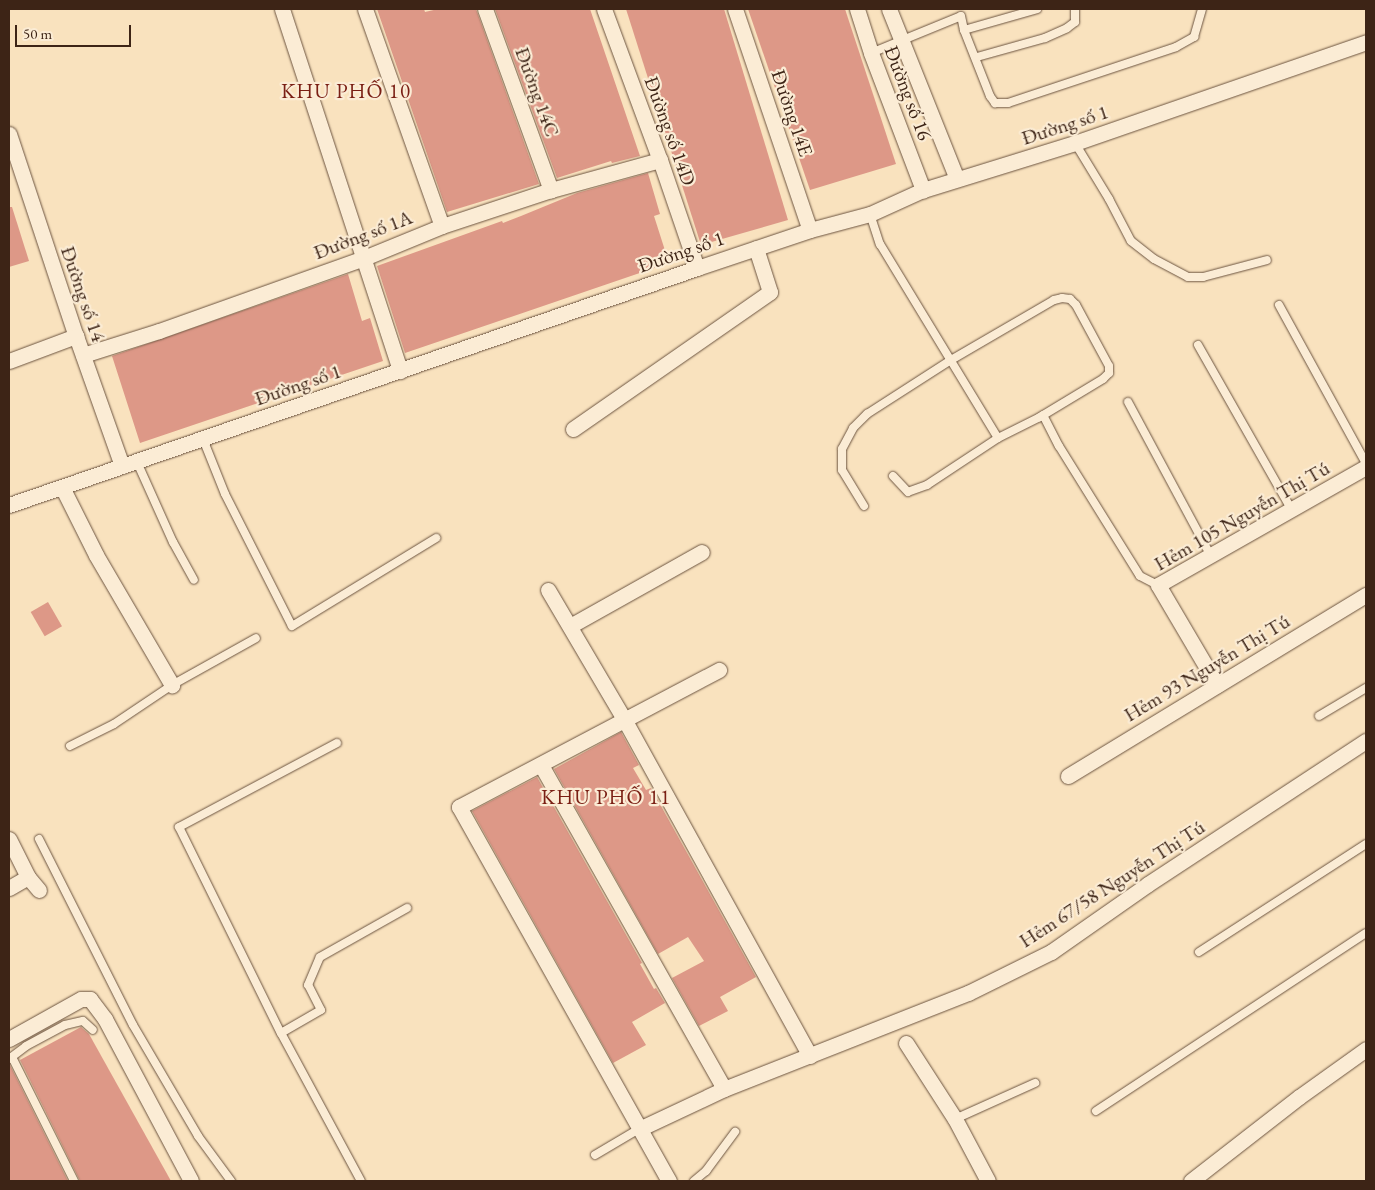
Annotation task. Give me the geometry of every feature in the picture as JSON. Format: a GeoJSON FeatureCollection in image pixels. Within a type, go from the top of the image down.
{"type":"FeatureCollection","features":[{"type":"Feature","properties":{"kind":"street"},"geometry":{"type":"LineString","coordinates":[[282,9],[400,371]]}},
{"type":"Feature","properties":{"kind":"street"},"geometry":{"type":"LineString","coordinates":[[365,9],[442,226]]}},
{"type":"Feature","properties":{"kind":"street","name":"Đường 14C"},"geometry":{"type":"LineString","coordinates":[[485,9],[551,190]]}},
{"type":"Feature","properties":{"kind":"street","name":"Đường số 14D"},"geometry":{"type":"LineString","coordinates":[[604,9],[660,160],[697,268]]}},
{"type":"Feature","properties":{"kind":"street","name":"Đường 14E"},"geometry":{"type":"LineString","coordinates":[[735,9],[810,230]]}},
{"type":"Feature","properties":{"kind":"street","name":"Đường số 16"},"geometry":{"type":"LineString","coordinates":[[856,9],[923,190]]}},
{"type":"Feature","properties":{"kind":"street","name":"Đường số 16"},"geometry":{"type":"LineString","coordinates":[[889,9],[957,179]]}},
{"type":"Feature","properties":{"kind":"street","name":"Đường số 1"},"geometry":{"type":"LineString","coordinates":[[9,505],[756,248],[810,230],[870,214],[923,190],[1075,144],[1366,42]]}},
{"type":"Feature","properties":{"kind":"street","name":"Đường số 14"},"geometry":{"type":"LineString","coordinates":[[9,134],[76,336],[122,466]]}},
{"type":"Feature","properties":{"kind":"street","name":"Đường số 1A"},"geometry":{"type":"LineString","coordinates":[[83,355],[159,331],[364,258],[442,226],[551,190],[660,160]]}},
{"type":"Feature","properties":{"kind":"street"},"geometry":{"type":"LineString","coordinates":[[574,429],[770,292],[756,248]]}},
{"type":"Feature","properties":{"kind":"street"},"geometry":{"type":"LineString","coordinates":[[9,362],[76,336]]}},
{"type":"Feature","properties":{"kind":"street","name":"Hẻm 105 Nguyễn Thị Tú"},"geometry":{"type":"LineString","coordinates":[[1217,685],[1158,585],[1366,467]]}},
{"type":"Feature","properties":{"kind":"street"},"geometry":{"type":"LineString","coordinates":[[62,487],[96,555],[172,686]]}},
{"type":"Feature","properties":{"kind":"street"},"geometry":{"type":"LineString","coordinates":[[570,626],[702,552]]}},
{"type":"Feature","properties":{"kind":"street"},"geometry":{"type":"LineString","coordinates":[[548,590],[624,719],[810,1056]]}},
{"type":"Feature","properties":{"kind":"street","name":"Hẻm 93 Nguyễn Thị Tú"},"geometry":{"type":"LineString","coordinates":[[1068,776],[1366,595]]}},
{"type":"Feature","properties":{"kind":"street"},"geometry":{"type":"LineString","coordinates":[[669,1181],[638,1129],[459,807],[719,670]]}},
{"type":"Feature","properties":{"kind":"street","name":"Hẻm 67/58 Nguyễn Thị Tú"},"geometry":{"type":"LineString","coordinates":[[638,1129],[724,1089],[968,993],[1051,952],[1148,884],[1366,741]]}},
{"type":"Feature","properties":{"kind":"street"},"geometry":{"type":"LineString","coordinates":[[541,764],[724,1089]]}},
{"type":"Feature","properties":{"kind":"street"},"geometry":{"type":"LineString","coordinates":[[9,839],[28,876],[39,890]]}},
{"type":"Feature","properties":{"kind":"street"},"geometry":{"type":"LineString","coordinates":[[9,888],[28,876]]}},
{"type":"Feature","properties":{"kind":"street"},"geometry":{"type":"LineString","coordinates":[[9,1039],[81,999],[90,999],[105,1019],[191,1181]]}},
{"type":"Feature","properties":{"kind":"street"},"geometry":{"type":"LineString","coordinates":[[906,1043],[955,1119],[988,1181]]}},
{"type":"Feature","properties":{"kind":"street"},"geometry":{"type":"LineString","coordinates":[[1191,1181],[1299,1097],[1366,1049]]}},
{"type":"Feature","properties":{"kind":"lane"},"geometry":{"type":"LineString","coordinates":[[964,30],[1037,9]]}},
{"type":"Feature","properties":{"kind":"lane"},"geometry":{"type":"LineString","coordinates":[[976,57],[1045,38],[1067,28],[1075,22],[1075,9]]}},
{"type":"Feature","properties":{"kind":"lane"},"geometry":{"type":"LineString","coordinates":[[871,53],[901,41],[959,12],[964,30],[990,96],[995,103],[1008,103],[1176,47],[1194,37],[1202,9]]}},
{"type":"Feature","properties":{"kind":"lane"},"geometry":{"type":"LineString","coordinates":[[1075,144],[1109,199],[1131,241],[1154,259],[1188,277],[1212,275],[1267,260]]}},
{"type":"Feature","properties":{"kind":"lane"},"geometry":{"type":"LineString","coordinates":[[870,214],[880,244],[998,438]]}},
{"type":"Feature","properties":{"kind":"lane"},"geometry":{"type":"LineString","coordinates":[[864,506],[842,470],[842,449],[853,428],[867,414],[950,360],[1054,300],[1070,299],[1076,305],[1105,357],[1109,366],[1109,373],[1043,415],[998,438],[920,488],[908,492],[893,476]]}},
{"type":"Feature","properties":{"kind":"lane"},"geometry":{"type":"LineString","coordinates":[[1278,305],[1366,463]]}},
{"type":"Feature","properties":{"kind":"lane"},"geometry":{"type":"LineString","coordinates":[[1198,345],[1291,509]]}},
{"type":"Feature","properties":{"kind":"lane"},"geometry":{"type":"LineString","coordinates":[[1128,402],[1210,554]]}},
{"type":"Feature","properties":{"kind":"lane"},"geometry":{"type":"LineString","coordinates":[[1043,415],[1059,446],[1140,576],[1158,585]]}},
{"type":"Feature","properties":{"kind":"lane"},"geometry":{"type":"LineString","coordinates":[[203,439],[225,494],[292,626],[436,538]]}},
{"type":"Feature","properties":{"kind":"lane"},"geometry":{"type":"LineString","coordinates":[[137,462],[173,542],[194,580]]}},
{"type":"Feature","properties":{"kind":"lane"},"geometry":{"type":"LineString","coordinates":[[70,746],[114,724],[172,686],[256,638]]}},
{"type":"Feature","properties":{"kind":"lane"},"geometry":{"type":"LineString","coordinates":[[1319,716],[1366,688]]}},
{"type":"Feature","properties":{"kind":"lane"},"geometry":{"type":"LineString","coordinates":[[337,743],[178,828],[280,1032],[361,1181]]}},
{"type":"Feature","properties":{"kind":"lane"},"geometry":{"type":"LineString","coordinates":[[40,839],[133,1025],[198,1136],[231,1181]]}},
{"type":"Feature","properties":{"kind":"lane"},"geometry":{"type":"LineString","coordinates":[[1199,952],[1366,844]]}},
{"type":"Feature","properties":{"kind":"lane"},"geometry":{"type":"LineString","coordinates":[[280,1032],[321,1010],[308,985],[320,957],[407,908]]}},
{"type":"Feature","properties":{"kind":"lane"},"geometry":{"type":"LineString","coordinates":[[1096,1111],[1366,933]]}},
{"type":"Feature","properties":{"kind":"lane"},"geometry":{"type":"LineString","coordinates":[[74,1181],[10,1058],[26,1046],[65,1026],[83,1022],[93,1030]]}},
{"type":"Feature","properties":{"kind":"lane"},"geometry":{"type":"LineString","coordinates":[[955,1119],[1035,1083]]}},
{"type":"Feature","properties":{"kind":"lane"},"geometry":{"type":"LineString","coordinates":[[595,1155],[638,1129]]}},
{"type":"Feature","properties":{"kind":"lane"},"geometry":{"type":"LineString","coordinates":[[694,1181],[706,1172],[735,1132]]}},
{"type":"Feature","properties":{"kind":"building"},"geometry":{"type":"Polygon","coordinates":[[[377,9],[424,9],[425,12],[438,9],[476,9],[539,184],[447,212],[377,9]]]}},
{"type":"Feature","properties":{"kind":"building"},"geometry":{"type":"Polygon","coordinates":[[[495,9],[590,9],[640,156],[612,163],[611,161],[557,178],[495,9]]]}},
{"type":"Feature","properties":{"kind":"building"},"geometry":{"type":"Polygon","coordinates":[[[626,9],[724,9],[788,220],[701,245],[626,9]]]}},
{"type":"Feature","properties":{"kind":"building"},"geometry":{"type":"Polygon","coordinates":[[[748,9],[845,9],[896,164],[810,190],[748,9]]]}},
{"type":"Feature","properties":{"kind":"building"},"geometry":{"type":"Polygon","coordinates":[[[648,173],[660,214],[654,216],[669,263],[405,353],[377,266],[502,221],[503,223],[577,193],[648,173]]]}},
{"type":"Feature","properties":{"kind":"building"},"geometry":{"type":"Polygon","coordinates":[[[9,207],[12,207],[29,261],[9,267],[9,207]]]}},
{"type":"Feature","properties":{"kind":"building"},"geometry":{"type":"Polygon","coordinates":[[[348,274],[362,321],[370,318],[383,361],[140,443],[112,356],[348,274]]]}},
{"type":"Feature","properties":{"kind":"building"},"geometry":{"type":"Polygon","coordinates":[[[48,602],[62,626],[45,636],[31,612],[48,602]]]}},
{"type":"Feature","properties":{"kind":"building"},"geometry":{"type":"Polygon","coordinates":[[[621,732],[639,765],[633,768],[646,790],[651,788],[756,977],[720,997],[728,1011],[699,1026],[672,978],[704,961],[688,937],[658,954],[554,769],[621,732]]]}},
{"type":"Feature","properties":{"kind":"building"},"geometry":{"type":"Polygon","coordinates":[[[537,777],[642,963],[640,964],[654,989],[656,988],[665,1003],[632,1022],[646,1045],[613,1063],[472,811],[537,777]]]}},
{"type":"Feature","properties":{"kind":"building"},"geometry":{"type":"Polygon","coordinates":[[[81,1027],[89,1034],[171,1181],[80,1181],[20,1060],[81,1027]]]}},
{"type":"Feature","properties":{"kind":"building"},"geometry":{"type":"Polygon","coordinates":[[[10,1065],[68,1181],[9,1181],[10,1065]]]}},
{"type":"Feature","properties":{"kind":"district","name":"KHU PHỐ 10"},"geometry":{"type":"Point","coordinates":[346,91]}},
{"type":"Feature","properties":{"kind":"district","name":"KHU PHỐ 11"},"geometry":{"type":"Point","coordinates":[606,797]}}]}
